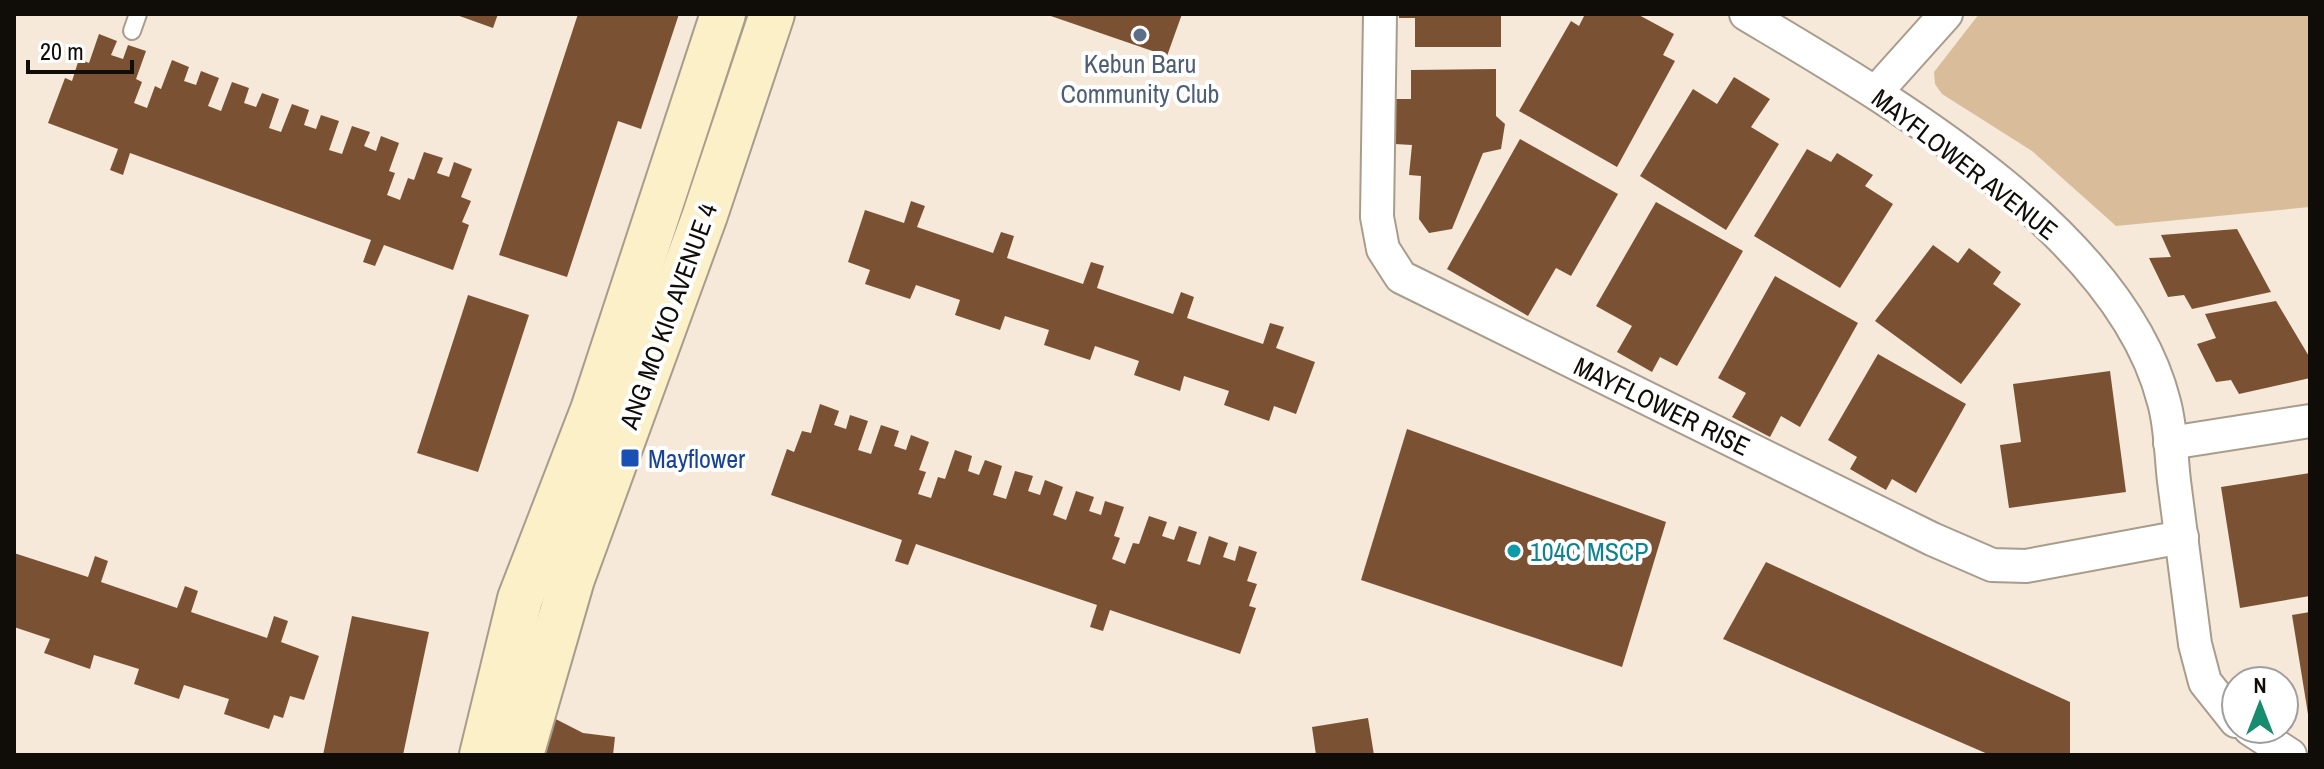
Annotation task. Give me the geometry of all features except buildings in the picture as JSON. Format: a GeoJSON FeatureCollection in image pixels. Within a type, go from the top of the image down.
{"type":"FeatureCollection","features":[{"type":"Feature","properties":{"kind":"main road","name":"ANG MO KIO AVENUE 4"},"geometry":{"type":"LineString","coordinates":[[482,755],[520,599],[593,410],[723,14]]}},
{"type":"Feature","properties":{"kind":"main road","name":"ANG MO KIO AVENUE 4"},"geometry":{"type":"LineString","coordinates":[[521,755],[572,579],[705,215],[772,14]]}},
{"type":"Feature","properties":{"kind":"street","name":"MAYFLOWER RISE"},"geometry":{"type":"LineString","coordinates":[[1380,14],[1377,217],[1383,249],[1401,277],[1992,565],[2026,566],[2182,537]]}},
{"type":"Feature","properties":{"kind":"street","name":"MAYFLOWER AVENUE"},"geometry":{"type":"LineString","coordinates":[[1746,14],[1876,92],[2010,192],[2082,260],[2130,325],[2150,363],[2164,403],[2195,644],[2205,682],[2220,701]]}},
{"type":"Feature","properties":{"kind":"street"},"geometry":{"type":"LineString","coordinates":[[1876,92],[1946,14]]}},
{"type":"Feature","properties":{"kind":"street"},"geometry":{"type":"LineString","coordinates":[[2170,443],[2310,421]]}},
{"type":"Feature","properties":{"kind":"lane"},"geometry":{"type":"LineString","coordinates":[[132,31],[138,14]]}},
{"type":"Feature","properties":{"kind":"shaded area"},"geometry":{"type":"Polygon","coordinates":[[[1979,14],[2310,14],[2310,207],[2116,226],[2032,151],[1942,94],[1935,84],[1934,72],[1979,14]]]}},
{"type":"Feature","properties":{"kind":"place","name":"Kebun Baru Community Club"},"geometry":{"type":"Point","coordinates":[1140,35]}},
{"type":"Feature","properties":{"kind":"place","name":"Mayflower"},"geometry":{"type":"Point","coordinates":[630,458]}},
{"type":"Feature","properties":{"kind":"place","name":"104C MSCP"},"geometry":{"type":"Point","coordinates":[1514,551]}}]}
